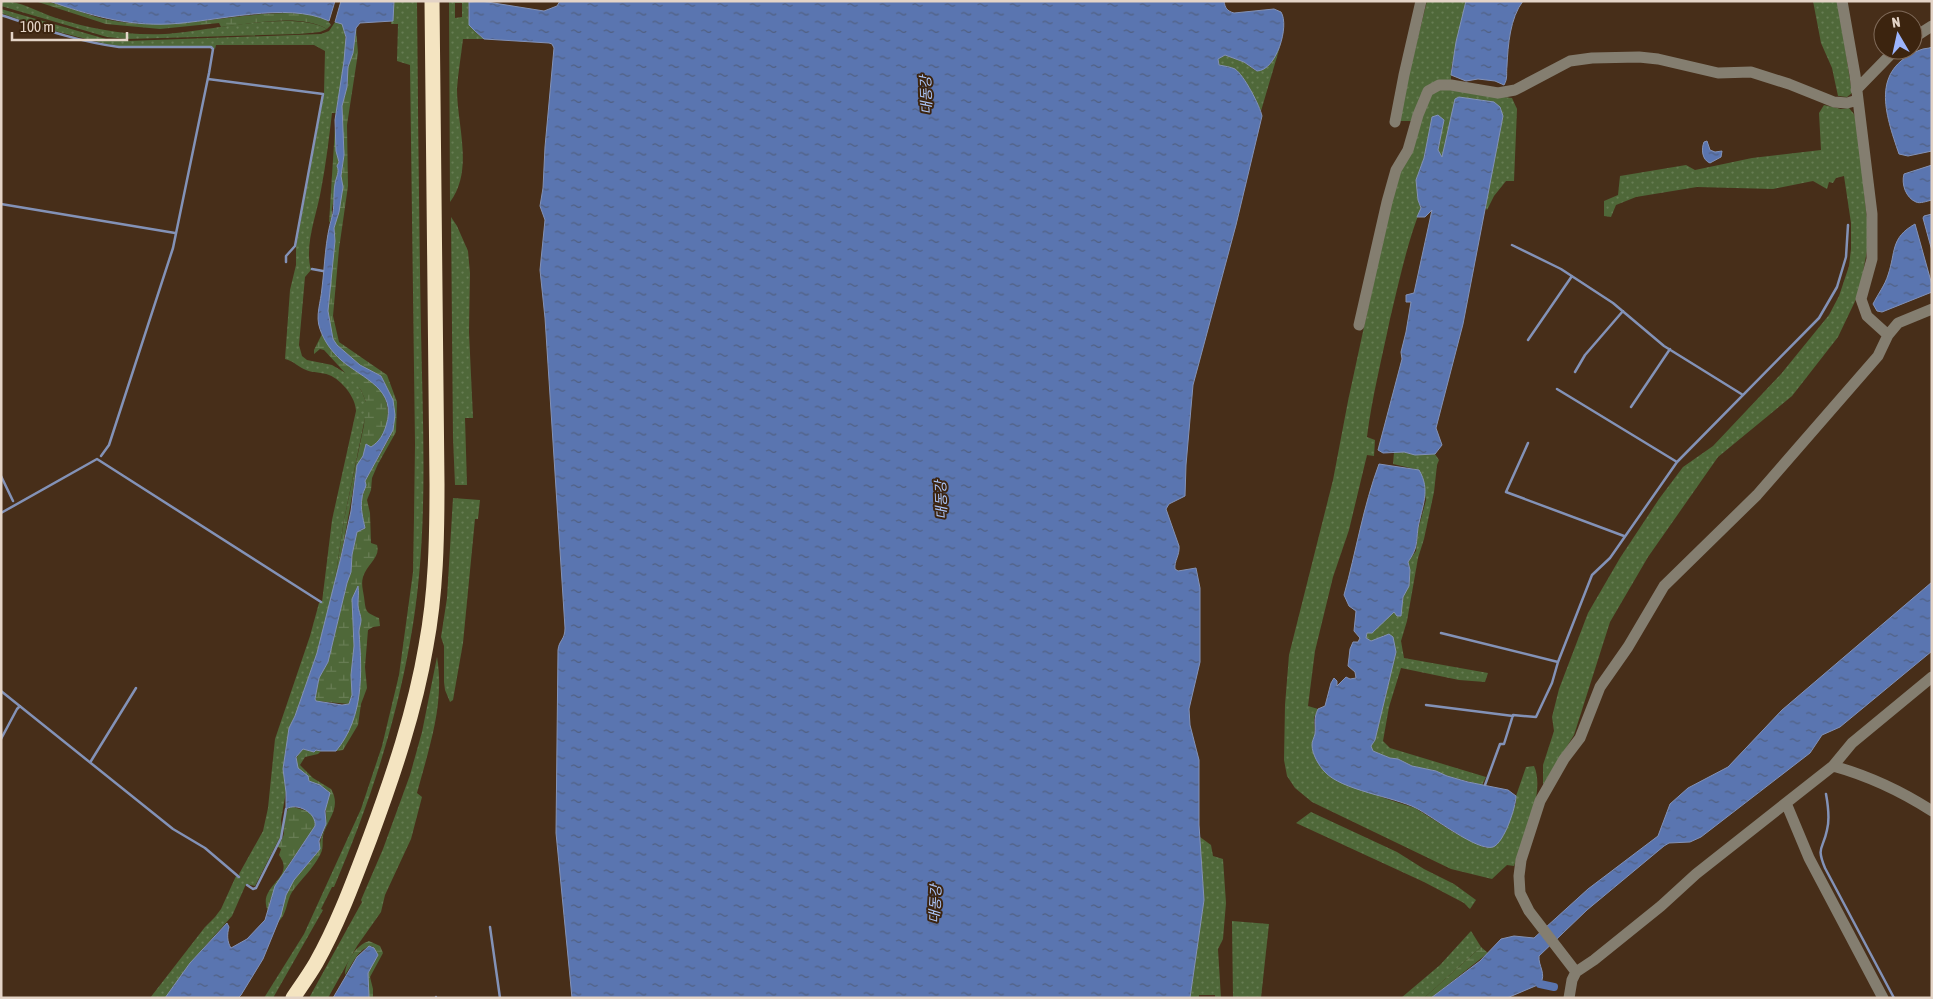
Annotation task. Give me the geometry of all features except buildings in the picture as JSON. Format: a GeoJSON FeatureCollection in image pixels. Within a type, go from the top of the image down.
{"type":"FeatureCollection","features":[{"type":"Feature","properties":{"kind":"highway"},"geometry":{"type":"LineString","coordinates":[[293,998],[316,962],[333,928],[380,811],[404,739],[426,646],[435,563],[438,484],[432,1]]}},
{"type":"Feature","properties":{"kind":"street"},"geometry":{"type":"LineString","coordinates":[[1395,122],[1421,1]]}},
{"type":"Feature","properties":{"kind":"street"},"geometry":{"type":"LineString","coordinates":[[1842,1],[1857,95],[1872,214],[1872,259],[1861,299],[1867,316],[1888,335]]}},
{"type":"Feature","properties":{"kind":"street"},"geometry":{"type":"LineString","coordinates":[[1359,325],[1396,170],[1408,150],[1418,115],[1428,91],[1439,85],[1451,84],[1498,93],[1515,90],[1570,61],[1592,58],[1639,57],[1658,59],[1718,72],[1751,72],[1789,84],[1834,102],[1847,103],[1857,95],[1887,60]]}},
{"type":"Feature","properties":{"kind":"street"},"geometry":{"type":"LineString","coordinates":[[1576,972],[1529,911],[1520,893],[1519,876],[1521,860],[1540,801],[1564,759],[1580,738],[1600,687],[1628,647],[1664,586],[1757,495],[1878,356],[1888,335],[1898,323],[1932,309]]}},
{"type":"Feature","properties":{"kind":"street"},"geometry":{"type":"LineString","coordinates":[[1569,998],[1572,980],[1576,972],[1594,960],[1661,906],[1696,874],[1833,766],[1852,743],[1932,677]]}},
{"type":"Feature","properties":{"kind":"street"},"geometry":{"type":"LineString","coordinates":[[1833,766],[1878,782],[1909,796],[1932,811]]}},
{"type":"Feature","properties":{"kind":"street"},"geometry":{"type":"LineString","coordinates":[[1786,803],[1809,858],[1883,998]]}},
{"type":"Feature","properties":{"kind":"green space"},"geometry":{"type":"Polygon","coordinates":[[[1,1],[23,5],[56,18],[123,33],[165,34],[272,21],[312,23],[327,29],[320,32],[299,34],[127,39],[107,37],[1,6],[1,1]]]}},
{"type":"Feature","properties":{"kind":"green space"},"geometry":{"type":"Polygon","coordinates":[[[35,1],[54,3],[100,18],[132,23],[177,23],[249,15],[290,13],[308,14],[323,18],[331,25],[327,29],[316,24],[303,22],[275,21],[221,27],[219,23],[160,29],[106,24],[35,1]]]}},
{"type":"Feature","properties":{"kind":"green space"},"geometry":{"type":"Polygon","coordinates":[[[394,1],[417,1],[423,487],[420,565],[416,604],[397,705],[379,767],[358,827],[334,887],[332,887],[321,909],[323,910],[273,998],[264,998],[304,934],[361,809],[382,746],[399,675],[413,572],[415,444],[410,65],[397,61],[398,24],[391,24],[394,1]]]}},
{"type":"Feature","properties":{"kind":"green space"},"geometry":{"type":"Polygon","coordinates":[[[449,1],[469,2],[470,23],[474,31],[484,39],[463,39],[457,89],[463,162],[457,189],[450,202],[449,1]],[[455,3],[455,18],[462,17],[462,3],[455,3]]]}},
{"type":"Feature","properties":{"kind":"green space"},"geometry":{"type":"Polygon","coordinates":[[[1427,1],[1466,1],[1451,69],[1451,82],[1433,83],[1412,121],[1400,121],[1404,93],[1427,1]]]}},
{"type":"Feature","properties":{"kind":"green space"},"geometry":{"type":"Polygon","coordinates":[[[1813,1],[1838,1],[1852,93],[1847,97],[1838,96],[1832,68],[1821,43],[1813,1]]]}},
{"type":"Feature","properties":{"kind":"green space"},"geometry":{"type":"Polygon","coordinates":[[[1,9],[106,39],[127,41],[321,34],[329,31],[335,22],[342,24],[345,33],[346,43],[342,80],[336,113],[332,113],[323,180],[310,240],[309,260],[311,270],[305,277],[299,345],[302,356],[307,360],[332,365],[349,375],[361,390],[366,402],[366,413],[344,520],[333,593],[317,653],[289,728],[283,769],[286,792],[281,820],[282,833],[255,886],[246,884],[232,916],[190,963],[165,998],[150,998],[221,909],[236,876],[240,878],[239,874],[263,831],[268,808],[275,739],[310,636],[319,603],[322,602],[332,520],[356,411],[351,395],[334,377],[306,370],[285,359],[290,290],[296,265],[296,247],[324,93],[325,51],[314,45],[216,45],[215,49],[211,46],[119,46],[43,28],[1,13],[1,9]]]}},
{"type":"Feature","properties":{"kind":"green space"},"geometry":{"type":"Polygon","coordinates":[[[356,28],[358,53],[347,125],[348,186],[339,249],[333,316],[339,342],[387,375],[397,402],[396,432],[372,478],[371,490],[367,500],[370,513],[371,543],[377,545],[378,549],[363,577],[362,587],[366,609],[369,613],[379,618],[380,626],[368,630],[365,667],[367,688],[361,704],[358,725],[343,750],[336,751],[352,724],[361,679],[359,632],[361,621],[358,607],[358,586],[352,599],[354,646],[351,675],[352,695],[349,704],[316,701],[315,699],[319,678],[328,662],[351,572],[352,555],[357,532],[365,528],[361,506],[365,481],[391,435],[391,396],[381,376],[360,365],[337,345],[333,339],[328,311],[335,241],[334,228],[344,155],[342,106],[347,87],[348,67],[353,53],[356,28]]]}},
{"type":"Feature","properties":{"kind":"green space"},"geometry":{"type":"Polygon","coordinates":[[[1281,43],[1261,111],[1248,87],[1235,69],[1219,65],[1218,59],[1225,55],[1244,62],[1256,71],[1261,70],[1266,68],[1272,61],[1281,43]]]}},
{"type":"Feature","properties":{"kind":"green space"},"geometry":{"type":"Polygon","coordinates":[[[1443,89],[1512,98],[1517,109],[1514,181],[1506,181],[1494,196],[1487,210],[1485,207],[1503,116],[1442,158],[1438,150],[1444,120],[1432,117],[1424,158],[1416,180],[1418,200],[1421,208],[1400,277],[1372,407],[1367,437],[1375,440],[1374,456],[1367,455],[1349,530],[1333,577],[1315,651],[1308,706],[1318,709],[1314,718],[1315,736],[1367,791],[1415,808],[1455,833],[1486,848],[1516,804],[1516,796],[1526,767],[1534,766],[1537,777],[1537,789],[1532,816],[1523,843],[1514,866],[1507,865],[1492,879],[1451,869],[1312,802],[1295,788],[1287,776],[1284,760],[1285,705],[1289,655],[1333,480],[1395,183],[1424,108],[1433,92],[1443,89]]]}},
{"type":"Feature","properties":{"kind":"green space"},"geometry":{"type":"Polygon","coordinates":[[[1824,105],[1841,109],[1849,108],[1854,114],[1857,123],[1867,219],[1867,251],[1859,293],[1838,337],[1792,396],[1718,457],[1648,557],[1610,622],[1574,735],[1543,785],[1543,765],[1554,731],[1552,717],[1559,689],[1588,613],[1620,558],[1659,499],[1683,467],[1713,446],[1781,374],[1829,315],[1839,296],[1849,266],[1851,249],[1851,223],[1844,176],[1836,178],[1833,183],[1829,182],[1827,189],[1813,181],[1773,189],[1697,187],[1636,197],[1616,205],[1611,217],[1604,216],[1604,201],[1618,195],[1620,176],[1686,165],[1695,170],[1752,158],[1821,150],[1819,113],[1824,105]]]}},
{"type":"Feature","properties":{"kind":"green space"},"geometry":{"type":"Polygon","coordinates":[[[335,128],[339,169],[335,186],[332,217],[329,223],[335,128]]]}},
{"type":"Feature","properties":{"kind":"green space"},"geometry":{"type":"Polygon","coordinates":[[[451,217],[468,251],[470,273],[469,332],[473,418],[465,418],[467,485],[455,485],[451,217]]]}},
{"type":"Feature","properties":{"kind":"green space"},"geometry":{"type":"Polygon","coordinates":[[[322,334],[332,351],[380,389],[387,403],[388,411],[388,419],[383,434],[376,444],[364,452],[356,470],[346,532],[333,593],[344,520],[364,425],[366,402],[361,390],[324,350],[320,349],[314,354],[322,334]]]}},
{"type":"Feature","properties":{"kind":"green space"},"geometry":{"type":"Polygon","coordinates":[[[1394,452],[1415,455],[1435,454],[1439,460],[1407,621],[1401,641],[1404,658],[1488,673],[1485,682],[1459,680],[1401,668],[1389,707],[1383,741],[1390,748],[1486,777],[1482,785],[1412,766],[1398,759],[1373,751],[1371,746],[1375,740],[1396,652],[1384,635],[1378,640],[1370,641],[1366,638],[1367,633],[1372,633],[1394,611],[1401,615],[1403,597],[1409,585],[1410,570],[1408,562],[1416,551],[1418,530],[1426,500],[1419,470],[1393,464],[1394,452]]]}},
{"type":"Feature","properties":{"kind":"green space"},"geometry":{"type":"Polygon","coordinates":[[[453,498],[480,500],[478,519],[475,519],[463,643],[453,700],[450,702],[445,690],[444,646],[441,637],[447,598],[453,498]]]}},
{"type":"Feature","properties":{"kind":"green space"},"geometry":{"type":"Polygon","coordinates":[[[437,657],[439,692],[437,709],[431,743],[417,793],[422,797],[411,839],[385,895],[381,912],[357,946],[328,998],[309,998],[362,902],[361,900],[383,849],[410,775],[422,732],[437,657]]]}},
{"type":"Feature","properties":{"kind":"green space"},"geometry":{"type":"Polygon","coordinates":[[[303,749],[314,752],[316,749],[321,751],[318,754],[305,757],[300,765],[313,778],[331,789],[335,802],[333,813],[323,836],[320,855],[292,892],[283,916],[278,922],[286,895],[294,880],[320,849],[321,841],[326,825],[328,801],[298,768],[296,762],[299,753],[303,749]]]}},
{"type":"Feature","properties":{"kind":"green space"},"geometry":{"type":"Polygon","coordinates":[[[290,806],[310,812],[316,821],[315,826],[280,879],[274,890],[268,911],[267,895],[283,870],[283,863],[279,855],[281,849],[277,846],[283,835],[286,815],[290,806]]]}},
{"type":"Feature","properties":{"kind":"green space"},"geometry":{"type":"Polygon","coordinates":[[[1311,812],[1397,852],[1424,869],[1454,884],[1476,900],[1470,909],[1464,903],[1424,882],[1296,823],[1311,812]]]}},
{"type":"Feature","properties":{"kind":"green space"},"geometry":{"type":"Polygon","coordinates":[[[1200,837],[1211,845],[1213,856],[1223,859],[1226,903],[1223,939],[1218,949],[1221,998],[1215,998],[1215,995],[1199,995],[1199,998],[1190,998],[1204,900],[1200,837]]]}},
{"type":"Feature","properties":{"kind":"green space"},"geometry":{"type":"Polygon","coordinates":[[[1232,921],[1269,924],[1261,998],[1233,998],[1232,921]]]}},
{"type":"Feature","properties":{"kind":"green space"},"geometry":{"type":"Polygon","coordinates":[[[1471,931],[1481,947],[1424,998],[1401,998],[1440,965],[1471,931]]]}},
{"type":"Feature","properties":{"kind":"green space"},"geometry":{"type":"Polygon","coordinates":[[[369,941],[380,946],[383,953],[370,977],[373,998],[369,998],[368,973],[378,955],[372,946],[367,947],[360,953],[345,975],[345,970],[352,955],[360,946],[369,941]]]}},
{"type":"Feature","properties":{"kind":"green space"},"geometry":{"type":"Polygon","coordinates":[[[1481,947],[1488,953],[1431,998],[1424,998],[1481,947]]]}},
{"type":"Feature","properties":{"kind":"water"},"geometry":{"type":"Polygon","coordinates":[[[49,1],[335,1],[329,21],[312,15],[272,13],[153,24],[108,18],[49,1]]]}},
{"type":"Feature","properties":{"kind":"water"},"geometry":{"type":"Polygon","coordinates":[[[341,1],[394,1],[393,21],[360,23],[356,28],[353,53],[348,67],[347,87],[342,106],[344,155],[341,176],[343,187],[334,228],[335,241],[328,311],[333,339],[337,345],[360,365],[381,376],[393,400],[395,415],[393,430],[365,481],[366,485],[362,495],[361,506],[365,528],[357,532],[352,555],[351,572],[328,662],[319,678],[315,699],[316,701],[342,705],[349,704],[352,695],[351,675],[354,646],[352,599],[358,586],[358,607],[361,620],[359,632],[361,663],[359,694],[352,724],[336,751],[316,750],[314,752],[303,749],[296,757],[298,768],[308,776],[309,781],[320,785],[330,793],[325,811],[326,824],[319,841],[320,849],[294,880],[286,895],[281,915],[263,959],[241,995],[238,998],[165,998],[190,963],[227,923],[229,927],[228,941],[231,948],[247,939],[265,920],[275,886],[315,826],[313,817],[305,810],[295,807],[286,809],[283,769],[289,728],[317,653],[351,511],[357,465],[363,456],[366,444],[371,447],[377,442],[381,438],[386,426],[388,413],[387,403],[383,394],[368,379],[334,353],[324,338],[319,324],[318,314],[339,162],[336,151],[335,120],[346,37],[342,24],[335,22],[341,1]]]}},
{"type":"Feature","properties":{"kind":"water","name":"대동강"},"geometry":{"type":"Polygon","coordinates":[[[481,1],[544,11],[557,6],[560,1],[1224,1],[1227,9],[1234,13],[1274,9],[1281,12],[1284,27],[1280,47],[1270,64],[1264,69],[1257,71],[1244,62],[1225,55],[1218,59],[1219,65],[1235,69],[1243,77],[1255,98],[1262,116],[1236,225],[1193,385],[1185,496],[1169,504],[1166,509],[1179,546],[1175,569],[1178,571],[1196,568],[1200,588],[1200,662],[1189,709],[1190,725],[1199,760],[1199,825],[1204,900],[1190,998],[572,998],[556,833],[558,650],[565,628],[545,318],[540,270],[545,220],[540,206],[554,48],[549,43],[484,39],[469,25],[469,2],[481,1]]]}},
{"type":"Feature","properties":{"kind":"water"},"geometry":{"type":"Polygon","coordinates":[[[1466,1],[1523,1],[1515,15],[1510,32],[1504,85],[1495,81],[1478,79],[1466,81],[1451,75],[1456,42],[1466,1]]]}},
{"type":"Feature","properties":{"kind":"water"},"geometry":{"type":"Polygon","coordinates":[[[1932,47],[1932,151],[1908,156],[1899,154],[1889,123],[1886,94],[1888,81],[1894,69],[1903,60],[1923,60],[1923,49],[1932,47]]]}},
{"type":"Feature","properties":{"kind":"water"},"geometry":{"type":"Polygon","coordinates":[[[1459,97],[1494,102],[1500,107],[1503,116],[1463,324],[1436,428],[1442,445],[1435,454],[1383,453],[1378,450],[1402,359],[1401,352],[1411,302],[1406,302],[1406,295],[1414,293],[1432,210],[1425,217],[1417,217],[1421,208],[1418,200],[1416,180],[1424,158],[1432,117],[1438,115],[1444,120],[1438,150],[1442,157],[1455,99],[1459,97]]]}},
{"type":"Feature","properties":{"kind":"water"},"geometry":{"type":"Polygon","coordinates":[[[1707,141],[1710,150],[1715,152],[1722,151],[1721,157],[1710,163],[1705,159],[1702,151],[1704,142],[1707,141]]]}},
{"type":"Feature","properties":{"kind":"water"},"geometry":{"type":"Polygon","coordinates":[[[1932,165],[1932,200],[1918,203],[1909,197],[1905,190],[1904,174],[1932,165]]]}},
{"type":"Feature","properties":{"kind":"water"},"geometry":{"type":"Polygon","coordinates":[[[1932,214],[1932,251],[1923,218],[1932,214]]]}},
{"type":"Feature","properties":{"kind":"water"},"geometry":{"type":"Polygon","coordinates":[[[1915,224],[1932,285],[1932,292],[1882,312],[1877,311],[1873,304],[1887,279],[1895,246],[1901,235],[1915,224]]]}},
{"type":"Feature","properties":{"kind":"water"},"geometry":{"type":"Polygon","coordinates":[[[1379,464],[1419,470],[1423,477],[1425,491],[1416,545],[1414,553],[1408,562],[1410,570],[1409,586],[1403,597],[1401,616],[1397,616],[1394,612],[1372,633],[1367,633],[1366,638],[1371,641],[1389,634],[1393,637],[1396,652],[1375,740],[1371,746],[1373,751],[1398,759],[1412,766],[1436,771],[1468,782],[1508,790],[1516,796],[1512,816],[1505,832],[1493,847],[1486,847],[1466,839],[1416,808],[1343,784],[1320,767],[1313,752],[1312,744],[1315,734],[1316,716],[1318,709],[1325,706],[1331,683],[1334,678],[1337,681],[1337,686],[1346,677],[1350,679],[1356,678],[1355,672],[1348,666],[1350,649],[1353,642],[1358,642],[1360,638],[1354,631],[1356,611],[1349,606],[1344,595],[1364,513],[1379,464]]]}},
{"type":"Feature","properties":{"kind":"water"},"geometry":{"type":"Polygon","coordinates":[[[1932,582],[1932,651],[1840,727],[1822,735],[1810,753],[1701,837],[1690,842],[1669,843],[1664,846],[1587,910],[1539,956],[1543,977],[1540,984],[1507,998],[1431,998],[1480,961],[1501,939],[1514,936],[1534,938],[1588,889],[1658,836],[1670,804],[1688,788],[1728,767],[1782,710],[1932,582]]]}},
{"type":"Feature","properties":{"kind":"water"},"geometry":{"type":"Polygon","coordinates":[[[369,946],[374,948],[378,955],[368,973],[369,998],[333,998],[357,957],[369,946]]]}},
{"type":"Feature","properties":{"kind":"waterway"},"geometry":{"type":"LineString","coordinates":[[1,15],[60,34],[104,45],[119,47],[211,47],[213,49],[173,248],[109,445],[101,456]]}},
{"type":"Feature","properties":{"kind":"waterway"},"geometry":{"type":"LineString","coordinates":[[208,79],[323,94],[295,246],[286,256],[286,262]]}},
{"type":"Feature","properties":{"kind":"waterway"},"geometry":{"type":"LineString","coordinates":[[1,204],[175,233]]}},
{"type":"Feature","properties":{"kind":"waterway"},"geometry":{"type":"LineString","coordinates":[[1485,785],[1500,744],[1504,744],[1513,715],[1536,717],[1552,683],[1558,662],[1592,575],[1610,558],[1677,462],[1819,318],[1837,287],[1846,257],[1848,225]]}},
{"type":"Feature","properties":{"kind":"waterway"},"geometry":{"type":"LineString","coordinates":[[1512,245],[1561,269],[1613,303],[1664,346],[1743,395]]}},
{"type":"Feature","properties":{"kind":"waterway"},"geometry":{"type":"LineString","coordinates":[[312,269],[323,271]]}},
{"type":"Feature","properties":{"kind":"waterway"},"geometry":{"type":"LineString","coordinates":[[1528,340],[1572,276]]}},
{"type":"Feature","properties":{"kind":"waterway"},"geometry":{"type":"LineString","coordinates":[[1575,372],[1585,355],[1623,311]]}},
{"type":"Feature","properties":{"kind":"waterway"},"geometry":{"type":"LineString","coordinates":[[1631,407],[1670,349]]}},
{"type":"Feature","properties":{"kind":"waterway"},"geometry":{"type":"LineString","coordinates":[[1557,389],[1677,462]]}},
{"type":"Feature","properties":{"kind":"waterway"},"geometry":{"type":"LineString","coordinates":[[1528,443],[1506,492],[1624,536]]}},
{"type":"Feature","properties":{"kind":"waterway"},"geometry":{"type":"LineString","coordinates":[[1,513],[97,459],[321,602]]}},
{"type":"Feature","properties":{"kind":"waterway"},"geometry":{"type":"LineString","coordinates":[[1,476],[13,501]]}},
{"type":"Feature","properties":{"kind":"waterway"},"geometry":{"type":"LineString","coordinates":[[1441,633],[1558,662]]}},
{"type":"Feature","properties":{"kind":"waterway"},"geometry":{"type":"LineString","coordinates":[[91,761],[136,688]]}},
{"type":"Feature","properties":{"kind":"waterway"},"geometry":{"type":"LineString","coordinates":[[1,691],[173,829],[205,848],[239,877]]}},
{"type":"Feature","properties":{"kind":"waterway"},"geometry":{"type":"LineString","coordinates":[[1426,705],[1513,716]]}},
{"type":"Feature","properties":{"kind":"waterway"},"geometry":{"type":"LineString","coordinates":[[1,739],[20,706]]}},
{"type":"Feature","properties":{"kind":"waterway"},"geometry":{"type":"LineString","coordinates":[[1826,794],[1828,826],[1821,848],[1822,861],[1894,998]]}},
{"type":"Feature","properties":{"kind":"waterway"},"geometry":{"type":"LineString","coordinates":[[247,885],[253,889],[256,888],[281,838],[286,809]]}},
{"type":"Feature","properties":{"kind":"waterway"},"geometry":{"type":"LineString","coordinates":[[490,927],[500,998]]}},
{"type":"Feature","properties":{"kind":"waterway"},"geometry":{"type":"LineString","coordinates":[[1540,984],[1554,987]]}}]}
